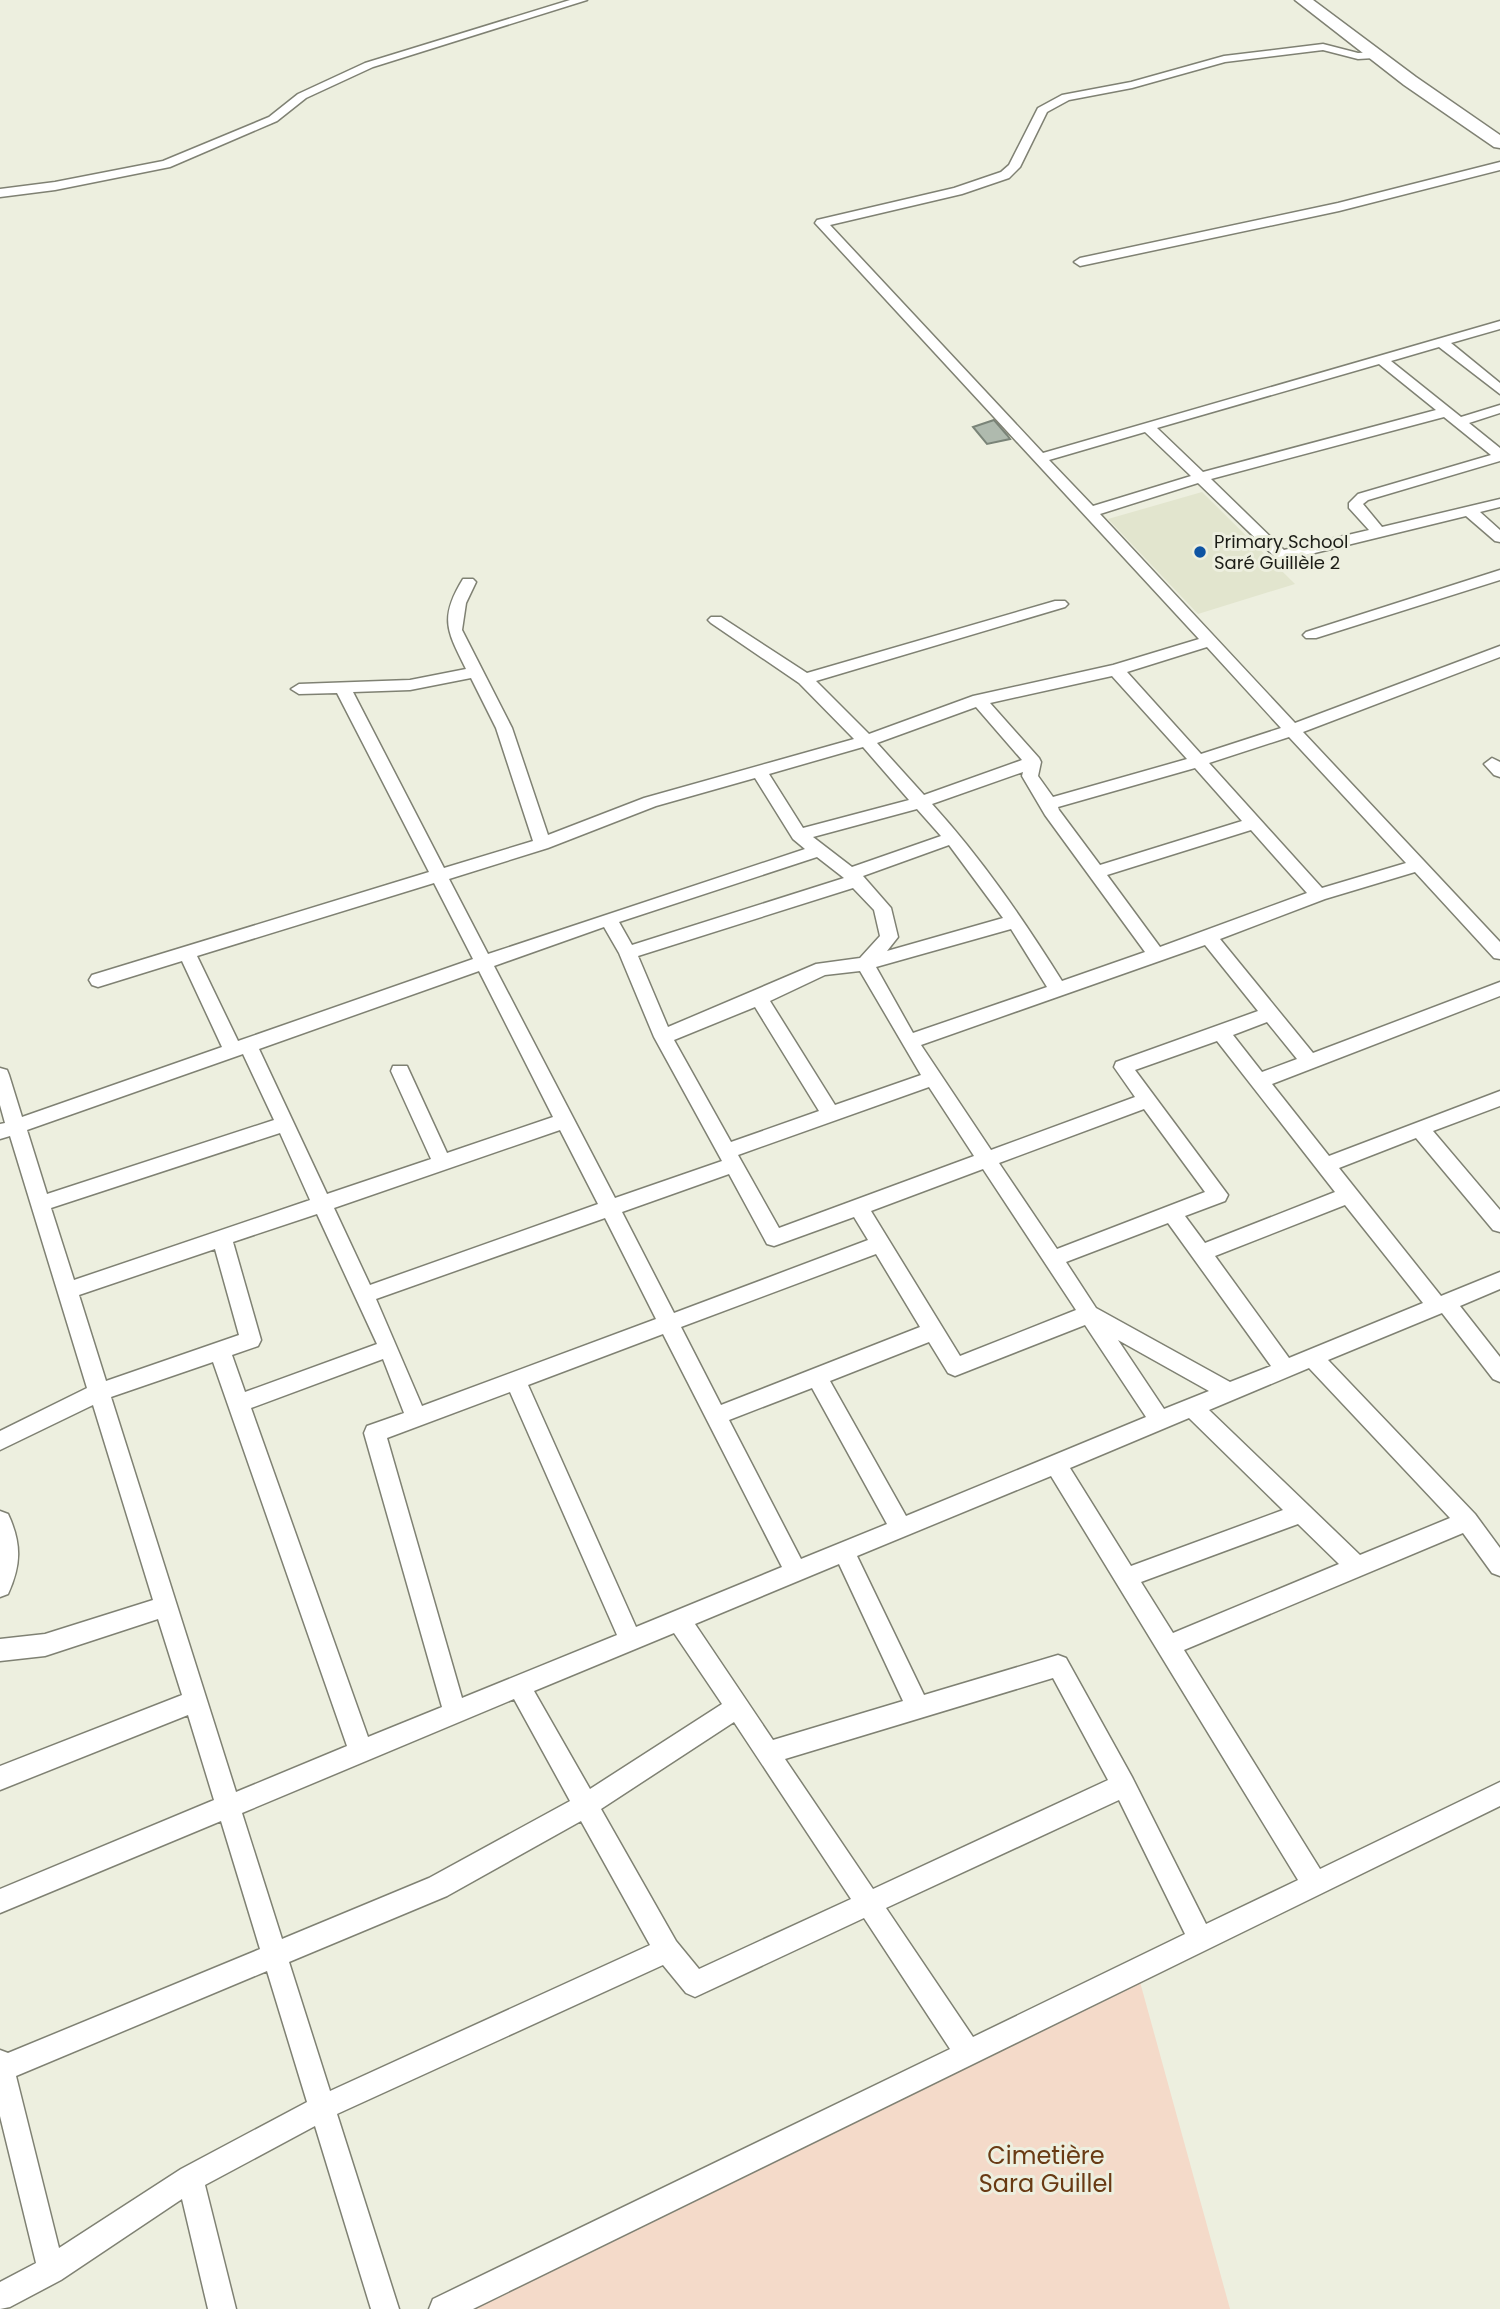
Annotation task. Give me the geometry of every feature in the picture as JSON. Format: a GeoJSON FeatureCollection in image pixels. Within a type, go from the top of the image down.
{"type":"FeatureCollection","features":[{"type":"Feature","properties":{"kind":"main road"},"geometry":{"type":"LineString","coordinates":[[1303,0],[1374,55],[1500,143]]}},
{"type":"Feature","properties":{"kind":"street"},"geometry":{"type":"LineString","coordinates":[[0,193],[55,186],[166,164],[273,120],[302,96],[369,65],[447,39],[582,0]]}},
{"type":"Feature","properties":{"kind":"street"},"geometry":{"type":"LineString","coordinates":[[1374,55],[1358,56],[1324,47],[1224,59],[1141,82],[1066,97],[1042,110],[1014,167],[1004,175],[958,191],[821,223],[1500,953]]}},
{"type":"Feature","properties":{"kind":"street"},"geometry":{"type":"LineString","coordinates":[[1080,262],[1339,207],[1500,166]]}},
{"type":"Feature","properties":{"kind":"street"},"geometry":{"type":"LineString","coordinates":[[1040,458],[1500,325]]}},
{"type":"Feature","properties":{"kind":"street"},"geometry":{"type":"LineString","coordinates":[[1440,341],[1500,390]]}},
{"type":"Feature","properties":{"kind":"street"},"geometry":{"type":"LineString","coordinates":[[1381,359],[1500,456]]}},
{"type":"Feature","properties":{"kind":"street"},"geometry":{"type":"LineString","coordinates":[[1459,422],[1500,408]]}},
{"type":"Feature","properties":{"kind":"street"},"geometry":{"type":"LineString","coordinates":[[1090,512],[1202,478],[1446,412]]}},
{"type":"Feature","properties":{"kind":"street"},"geometry":{"type":"LineString","coordinates":[[1147,426],[1279,553],[1286,555],[1500,503]]}},
{"type":"Feature","properties":{"kind":"street"},"geometry":{"type":"LineString","coordinates":[[1380,534],[1356,508],[1356,503],[1363,497],[1500,456]]}},
{"type":"Feature","properties":{"kind":"street"},"geometry":{"type":"LineString","coordinates":[[1470,511],[1500,538]]}},
{"type":"Feature","properties":{"kind":"street"},"geometry":{"type":"LineString","coordinates":[[1311,635],[1500,575]]}},
{"type":"Feature","properties":{"kind":"street"},"geometry":{"type":"LineString","coordinates":[[468,582],[458,603],[454,630],[505,728],[542,845]]}},
{"type":"Feature","properties":{"kind":"street"},"geometry":{"type":"LineString","coordinates":[[805,679],[1060,604]]}},
{"type":"Feature","properties":{"kind":"street"},"geometry":{"type":"LineString","coordinates":[[716,620],[805,679],[866,741],[953,838],[1015,921],[1058,990]]}},
{"type":"Feature","properties":{"kind":"street"},"geometry":{"type":"LineString","coordinates":[[98,980],[542,845],[650,802],[866,741],[979,700],[1116,670],[1210,641]]}},
{"type":"Feature","properties":{"kind":"street"},"geometry":{"type":"LineString","coordinates":[[1049,804],[1198,761],[1292,730],[1499,652]]}},
{"type":"Feature","properties":{"kind":"street"},"geometry":{"type":"LineString","coordinates":[[1116,670],[1319,895]]}},
{"type":"Feature","properties":{"kind":"street"},"geometry":{"type":"LineString","coordinates":[[299,689],[410,685],[475,672]]}},
{"type":"Feature","properties":{"kind":"street"},"geometry":{"type":"LineString","coordinates":[[343,688],[796,1572]]}},
{"type":"Feature","properties":{"kind":"street"},"geometry":{"type":"LineString","coordinates":[[979,700],[1033,762]]}},
{"type":"Feature","properties":{"kind":"street"},"geometry":{"type":"LineString","coordinates":[[799,835],[921,802],[1033,762]]}},
{"type":"Feature","properties":{"kind":"street"},"geometry":{"type":"LineString","coordinates":[[1033,762],[1030,776],[1051,811],[1156,956]]}},
{"type":"Feature","properties":{"kind":"street"},"geometry":{"type":"LineString","coordinates":[[759,771],[799,835],[853,877],[882,908],[890,937],[865,964]]}},
{"type":"Feature","properties":{"kind":"street"},"geometry":{"type":"LineString","coordinates":[[1095,873],[1254,823]]}},
{"type":"Feature","properties":{"kind":"street"},"geometry":{"type":"LineString","coordinates":[[628,953],[853,877],[953,838]]}},
{"type":"Feature","properties":{"kind":"street"},"geometry":{"type":"LineString","coordinates":[[8,1128],[608,919],[817,851]]}},
{"type":"Feature","properties":{"kind":"street"},"geometry":{"type":"LineString","coordinates":[[909,1042],[1156,956],[1319,895],[1418,865]]}},
{"type":"Feature","properties":{"kind":"street"},"geometry":{"type":"LineString","coordinates":[[608,919],[628,953],[663,1037],[774,1238],[1148,1100]]}},
{"type":"Feature","properties":{"kind":"street"},"geometry":{"type":"LineString","coordinates":[[663,1037],[759,998],[822,968],[865,964],[1015,921]]}},
{"type":"Feature","properties":{"kind":"street"},"geometry":{"type":"LineString","coordinates":[[1208,937],[1310,1062]]}},
{"type":"Feature","properties":{"kind":"street"},"geometry":{"type":"LineString","coordinates":[[187,953],[285,1124],[389,1349],[416,1417]]}},
{"type":"Feature","properties":{"kind":"street"},"geometry":{"type":"LineString","coordinates":[[865,964],[909,1042],[1160,1421]]}},
{"type":"Feature","properties":{"kind":"street"},"geometry":{"type":"LineString","coordinates":[[1259,1081],[1500,989]]}},
{"type":"Feature","properties":{"kind":"street"},"geometry":{"type":"LineString","coordinates":[[759,998],[831,1114]]}},
{"type":"Feature","properties":{"kind":"street"},"geometry":{"type":"LineString","coordinates":[[1053,1259],[1219,1195],[1124,1067],[1271,1014]]}},
{"type":"Feature","properties":{"kind":"street"},"geometry":{"type":"LineString","coordinates":[[1220,1032],[1349,1195],[1500,1373]]}},
{"type":"Feature","properties":{"kind":"street"},"geometry":{"type":"LineString","coordinates":[[400,1071],[442,1163]]}},
{"type":"Feature","properties":{"kind":"street"},"geometry":{"type":"LineString","coordinates":[[0,1074],[8,1128],[40,1204],[385,2309]]}},
{"type":"Feature","properties":{"kind":"street"},"geometry":{"type":"LineString","coordinates":[[364,1295],[610,1208],[831,1114],[933,1078]]}},
{"type":"Feature","properties":{"kind":"street"},"geometry":{"type":"LineString","coordinates":[[1325,1165],[1500,1098]]}},
{"type":"Feature","properties":{"kind":"street"},"geometry":{"type":"LineString","coordinates":[[67,1291],[565,1121]]}},
{"type":"Feature","properties":{"kind":"street"},"geometry":{"type":"LineString","coordinates":[[40,1204],[285,1124]]}},
{"type":"Feature","properties":{"kind":"street"},"geometry":{"type":"LineString","coordinates":[[1420,1129],[1500,1224]]}},
{"type":"Feature","properties":{"kind":"street"},"geometry":{"type":"LineString","coordinates":[[1201,1253],[1349,1195]]}},
{"type":"Feature","properties":{"kind":"street"},"geometry":{"type":"LineString","coordinates":[[858,1207],[955,1367],[1089,1314]]}},
{"type":"Feature","properties":{"kind":"street"},"geometry":{"type":"LineString","coordinates":[[1172,1213],[1284,1369]]}},
{"type":"Feature","properties":{"kind":"street"},"geometry":{"type":"LineString","coordinates":[[0,1441],[99,1392],[251,1340],[222,1238]]}},
{"type":"Feature","properties":{"kind":"street"},"geometry":{"type":"LineString","coordinates":[[455,1713],[375,1433],[880,1244]]}},
{"type":"Feature","properties":{"kind":"street"},"geometry":{"type":"LineString","coordinates":[[0,1901],[1500,1280]]}},
{"type":"Feature","properties":{"kind":"street"},"geometry":{"type":"LineString","coordinates":[[1089,1314],[1230,1392]]}},
{"type":"Feature","properties":{"kind":"street"},"geometry":{"type":"LineString","coordinates":[[716,1416],[934,1331]]}},
{"type":"Feature","properties":{"kind":"street"},"geometry":{"type":"LineString","coordinates":[[239,1403],[389,1349]]}},
{"type":"Feature","properties":{"kind":"street"},"geometry":{"type":"LineString","coordinates":[[220,1351],[361,1752]]}},
{"type":"Feature","properties":{"kind":"street"},"geometry":{"type":"LineString","coordinates":[[1313,1358],[1467,1521],[1500,1566]]}},
{"type":"Feature","properties":{"kind":"street"},"geometry":{"type":"LineString","coordinates":[[817,1377],[901,1528]]}},
{"type":"Feature","properties":{"kind":"street"},"geometry":{"type":"LineString","coordinates":[[515,1380],[631,1640]]}},
{"type":"Feature","properties":{"kind":"street"},"geometry":{"type":"LineString","coordinates":[[1193,1408],[1357,1567]]}},
{"type":"Feature","properties":{"kind":"street"},"geometry":{"type":"LineString","coordinates":[[1056,1464],[1315,1884]]}},
{"type":"Feature","properties":{"kind":"street"},"geometry":{"type":"LineString","coordinates":[[1126,1578],[1302,1513]]}},
{"type":"Feature","properties":{"kind":"street"},"geometry":{"type":"LineString","coordinates":[[0,1521],[9,1561],[0,1587]]}},
{"type":"Feature","properties":{"kind":"street"},"geometry":{"type":"LineString","coordinates":[[1168,1646],[1467,1521]]}},
{"type":"Feature","properties":{"kind":"street"},"geometry":{"type":"LineString","coordinates":[[844,1552],[918,1708]]}},
{"type":"Feature","properties":{"kind":"street"},"geometry":{"type":"LineString","coordinates":[[0,1650],[45,1644],[166,1606]]}},
{"type":"Feature","properties":{"kind":"street"},"geometry":{"type":"LineString","coordinates":[[679,1620],[968,2053]]}},
{"type":"Feature","properties":{"kind":"street"},"geometry":{"type":"LineString","coordinates":[[768,1753],[1058,1666],[1124,1785],[1201,1940]]}},
{"type":"Feature","properties":{"kind":"street"},"geometry":{"type":"LineString","coordinates":[[519,1686],[667,1950],[695,1984],[1124,1785]]}},
{"type":"Feature","properties":{"kind":"street"},"geometry":{"type":"LineString","coordinates":[[0,1778],[195,1701]]}},
{"type":"Feature","properties":{"kind":"street"},"geometry":{"type":"LineString","coordinates":[[51,2270],[1,2066],[438,1887],[586,1805],[737,1707]]}},
{"type":"Feature","properties":{"kind":"street"},"geometry":{"type":"LineString","coordinates":[[443,2309],[1500,1794]]}},
{"type":"Feature","properties":{"kind":"street"},"geometry":{"type":"LineString","coordinates":[[0,2297],[51,2270],[190,2178],[322,2108],[667,1950]]}},
{"type":"Feature","properties":{"kind":"street"},"geometry":{"type":"LineString","coordinates":[[190,2178],[222,2309]]}},
{"type":"Feature","properties":{"kind":"shaded area","name":"Primary School Saré Guillèle 2"},"geometry":{"type":"Polygon","coordinates":[[[1202,492],[1295,584],[1198,614],[1108,519],[1202,492]]]}},
{"type":"Feature","properties":{"kind":"green space","name":"Cimetière Sara Guillel"},"geometry":{"type":"Polygon","coordinates":[[[1137,1971],[1230,2309],[443,2309],[1137,1971]]]}},
{"type":"Feature","properties":{"kind":"building"},"geometry":{"type":"Polygon","coordinates":[[[994,420],[1010,439],[987,444],[973,427],[994,420]]]}},
{"type":"Feature","properties":{"kind":"place","name":"Primary School Saré Guillèle 2"},"geometry":{"type":"Point","coordinates":[1200,552]}}]}
